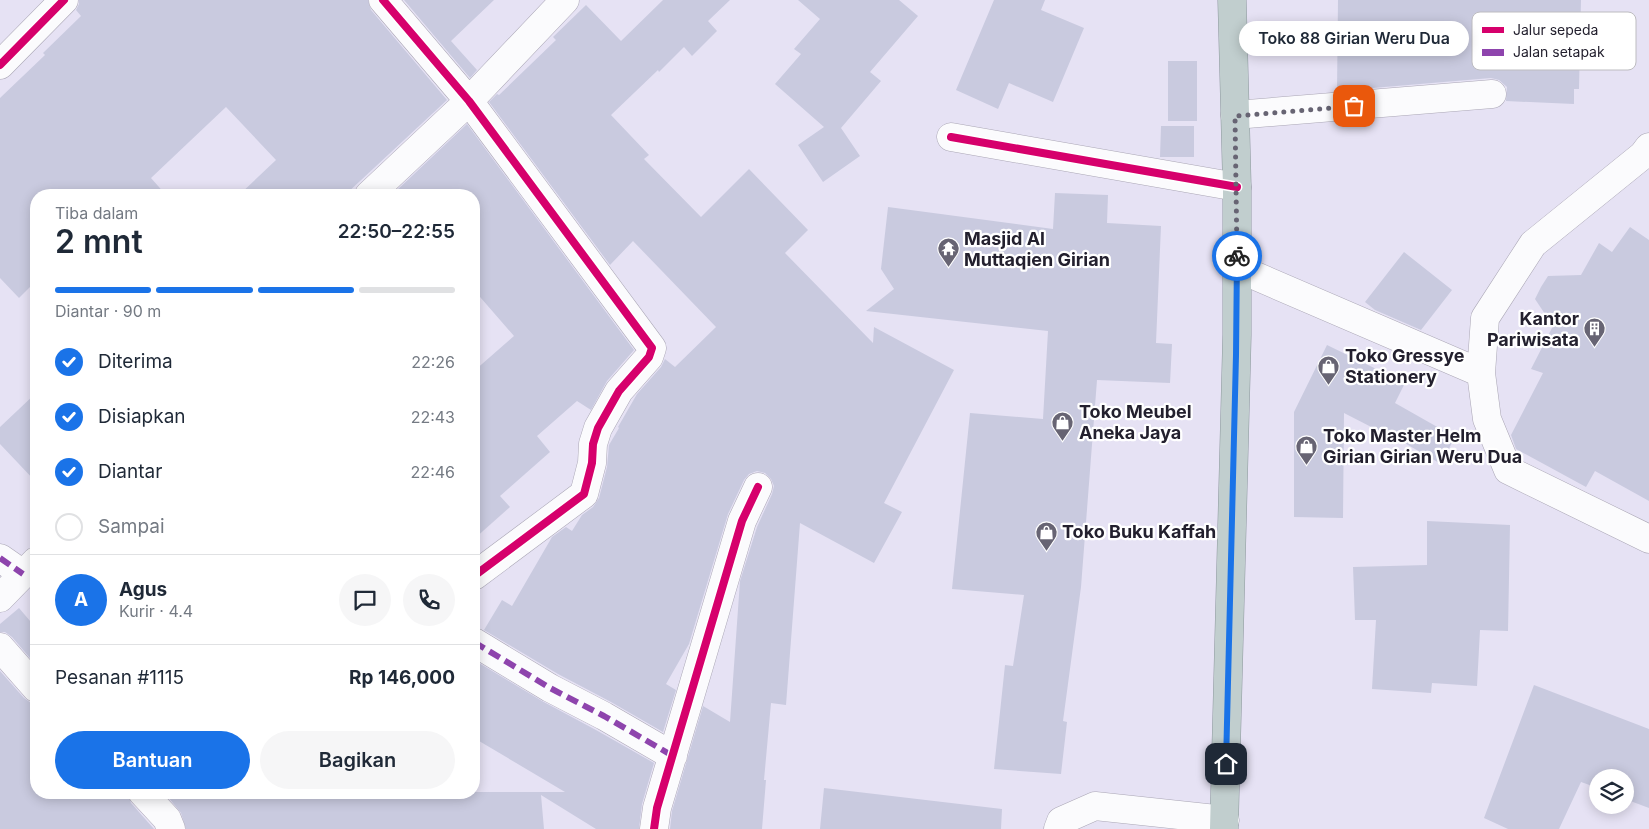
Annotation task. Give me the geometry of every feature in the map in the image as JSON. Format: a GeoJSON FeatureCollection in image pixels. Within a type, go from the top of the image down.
{"type":"FeatureCollection","features":[{"type":"Feature","properties":{"kind":"highway"},"geometry":{"type":"LineString","coordinates":[[1225,824],[1237,268],[1237,187],[1232,0]]}},
{"type":"Feature","properties":{"kind":"street"},"geometry":{"type":"LineString","coordinates":[[0,66],[64,0]]}},
{"type":"Feature","properties":{"kind":"street"},"geometry":{"type":"LineString","coordinates":[[383,0],[469,101],[652,348],[649,357],[620,391],[598,428],[593,444],[592,463],[584,494],[480,572]]}},
{"type":"Feature","properties":{"kind":"street"},"geometry":{"type":"LineString","coordinates":[[375,189],[469,101],[565,0]]}},
{"type":"Feature","properties":{"kind":"street"},"geometry":{"type":"LineString","coordinates":[[1235,116],[1492,94]]}},
{"type":"Feature","properties":{"kind":"street"},"geometry":{"type":"LineString","coordinates":[[951,138],[1237,187]]}},
{"type":"Feature","properties":{"kind":"street"},"geometry":{"type":"LineString","coordinates":[[1647,153],[1533,244],[1484,318],[1481,373],[1487,419],[1508,470],[1649,539]]}},
{"type":"Feature","properties":{"kind":"street"},"geometry":{"type":"LineString","coordinates":[[1237,268],[1481,373]]}},
{"type":"Feature","properties":{"kind":"street"},"geometry":{"type":"LineString","coordinates":[[654,829],[657,808],[742,521],[758,486]]}},
{"type":"Feature","properties":{"kind":"street"},"geometry":{"type":"LineString","coordinates":[[0,558],[30,568],[0,598]]}},
{"type":"Feature","properties":{"kind":"street"},"geometry":{"type":"LineString","coordinates":[[480,646],[550,688],[604,716],[673,756]]}},
{"type":"Feature","properties":{"kind":"street"},"geometry":{"type":"LineString","coordinates":[[0,647],[30,681]]}},
{"type":"Feature","properties":{"kind":"street"},"geometry":{"type":"LineString","coordinates":[[148,799],[167,819],[171,829]]}},
{"type":"Feature","properties":{"kind":"street"},"geometry":{"type":"LineString","coordinates":[[1058,829],[1061,821],[1095,806],[1225,824]]}},
{"type":"Feature","properties":{"kind":"building"},"geometry":{"type":"Polygon","coordinates":[[[79,0],[368,0],[371,10],[447,100],[351,189],[245,189],[276,160],[226,107],[151,178],[161,189],[30,189],[30,287],[19,298],[0,278],[0,98],[45,55],[43,53],[81,16],[76,10],[79,0]]]}},
{"type":"Feature","properties":{"kind":"building"},"geometry":{"type":"Polygon","coordinates":[[[404,0],[494,0],[451,41],[477,70],[470,78],[404,0]]]}},
{"type":"Feature","properties":{"kind":"building"},"geometry":{"type":"Polygon","coordinates":[[[663,0],[730,0],[708,21],[717,31],[692,56],[684,47],[611,115],[649,155],[644,159],[701,217],[749,169],[808,230],[785,253],[873,343],[874,327],[954,370],[884,503],[902,512],[874,563],[800,523],[786,705],[771,703],[762,829],[670,829],[672,811],[703,706],[730,722],[740,581],[757,527],[774,486],[771,479],[765,473],[757,471],[749,474],[744,480],[728,514],[689,644],[666,684],[676,690],[663,732],[558,674],[484,630],[502,600],[512,606],[552,537],[566,527],[572,531],[582,515],[593,507],[599,498],[607,467],[609,445],[637,394],[661,367],[665,359],[675,367],[716,327],[633,241],[610,265],[489,102],[497,94],[499,95],[556,40],[553,37],[586,5],[621,41],[663,0]]]}},
{"type":"Feature","properties":{"kind":"building"},"geometry":{"type":"Polygon","coordinates":[[[798,0],[899,0],[918,16],[870,72],[881,81],[841,128],[860,156],[823,182],[798,145],[824,127],[775,84],[801,54],[794,49],[820,19],[798,0]]]}},
{"type":"Feature","properties":{"kind":"building"},"geometry":{"type":"Polygon","coordinates":[[[994,0],[1045,0],[1041,10],[1084,28],[1053,102],[1009,83],[998,109],[956,90],[994,0]]]}},
{"type":"Feature","properties":{"kind":"building"},"geometry":{"type":"Polygon","coordinates":[[[1338,0],[1581,0],[1581,12],[1472,12],[1472,70],[1579,70],[1579,89],[1574,89],[1574,104],[1506,101],[1507,87],[1499,80],[1491,78],[1337,91],[1338,0]]]}},
{"type":"Feature","properties":{"kind":"building"},"geometry":{"type":"Polygon","coordinates":[[[1168,61],[1197,61],[1197,121],[1168,121],[1168,61]]]}},
{"type":"Feature","properties":{"kind":"building"},"geometry":{"type":"Polygon","coordinates":[[[467,124],[634,350],[607,381],[591,410],[577,401],[537,436],[550,452],[500,496],[510,507],[480,534],[480,366],[514,336],[480,297],[480,189],[398,189],[467,124]]]}},
{"type":"Feature","properties":{"kind":"building"},"geometry":{"type":"Polygon","coordinates":[[[1161,126],[1194,126],[1194,157],[1160,157],[1161,126]]]}},
{"type":"Feature","properties":{"kind":"building"},"geometry":{"type":"Polygon","coordinates":[[[1055,193],[1108,195],[1107,223],[1161,226],[1156,343],[1172,344],[1170,383],[1097,380],[1081,587],[1063,721],[1067,722],[1061,774],[994,769],[1005,665],[1013,666],[1024,595],[952,589],[970,413],[1043,419],[1048,331],[866,311],[894,289],[881,269],[888,207],[1053,229],[1055,193]]]}},
{"type":"Feature","properties":{"kind":"building","name":"Kantor Pariwisata"},"geometry":{"type":"Polygon","coordinates":[[[1630,227],[1649,240],[1649,501],[1595,471],[1586,487],[1516,449],[1511,435],[1543,373],[1531,369],[1553,326],[1535,299],[1541,287],[1548,276],[1581,275],[1599,243],[1612,252],[1630,227]]]}},
{"type":"Feature","properties":{"kind":"building"},"geometry":{"type":"Polygon","coordinates":[[[1404,252],[1452,290],[1421,330],[1375,310],[1365,302],[1404,252]]]}},
{"type":"Feature","properties":{"kind":"building"},"geometry":{"type":"Polygon","coordinates":[[[1327,345],[1405,383],[1395,403],[1455,437],[1441,464],[1382,430],[1381,432],[1344,413],[1343,518],[1294,517],[1294,412],[1327,345]]]}},
{"type":"Feature","properties":{"kind":"building"},"geometry":{"type":"Polygon","coordinates":[[[30,399],[30,476],[0,444],[0,427],[30,399]]]}},
{"type":"Feature","properties":{"kind":"building"},"geometry":{"type":"Polygon","coordinates":[[[1427,521],[1510,525],[1508,631],[1480,630],[1477,686],[1432,683],[1431,693],[1372,689],[1376,620],[1355,620],[1353,567],[1427,565],[1427,521]]]}},
{"type":"Feature","properties":{"kind":"building"},"geometry":{"type":"Polygon","coordinates":[[[19,608],[30,621],[30,658],[12,637],[5,632],[0,632],[0,624],[19,608]]]}},
{"type":"Feature","properties":{"kind":"building"},"geometry":{"type":"Polygon","coordinates":[[[480,664],[542,701],[654,763],[642,804],[639,829],[596,829],[541,795],[544,829],[186,829],[181,813],[170,799],[480,799],[480,792],[565,792],[480,742],[480,664]]]}},
{"type":"Feature","properties":{"kind":"building"},"geometry":{"type":"Polygon","coordinates":[[[0,671],[30,702],[30,799],[130,799],[154,829],[0,829],[0,671]]]}},
{"type":"Feature","properties":{"kind":"building"},"geometry":{"type":"Polygon","coordinates":[[[1534,685],[1649,729],[1649,808],[1634,802],[1634,769],[1589,769],[1589,785],[1581,782],[1559,829],[1508,829],[1484,818],[1534,685]]]}},
{"type":"Feature","properties":{"kind":"building"},"geometry":{"type":"Polygon","coordinates":[[[824,788],[1002,809],[1001,829],[820,829],[824,788]]]}},
{"type":"Feature","properties":{"kind":"marked path"},"geometry":{"type":"LineString","coordinates":[[0,558],[23,574]]}},
{"type":"Feature","properties":{"kind":"marked path"},"geometry":{"type":"LineString","coordinates":[[480,646],[550,688],[604,716],[673,756]]}},
{"type":"Feature","properties":{"kind":"cycle path"},"geometry":{"type":"LineString","coordinates":[[0,65],[64,0]]}},
{"type":"Feature","properties":{"kind":"cycle path"},"geometry":{"type":"LineString","coordinates":[[383,0],[469,101],[652,348],[649,357],[619,391],[598,428],[593,444],[592,463],[584,494],[480,572]]}},
{"type":"Feature","properties":{"kind":"cycle path"},"geometry":{"type":"LineString","coordinates":[[951,137],[1237,187]]}},
{"type":"Feature","properties":{"kind":"cycle path"},"geometry":{"type":"LineString","coordinates":[[654,829],[657,808],[742,521],[758,487]]}},
{"type":"Feature","properties":{"kind":"way so far"},"geometry":{"type":"LineString","coordinates":[[1237,256],[1235,116],[1354,106]]}},
{"type":"Feature","properties":{"kind":"place","name":"Toko 88 Girian Weru Dua"},"geometry":{"type":"Point","coordinates":[1354,106]}},
{"type":"Feature","properties":{"kind":"place","name":"Masjid Al Muttaqien Girian"},"geometry":{"type":"Point","coordinates":[948,268]}},
{"type":"Feature","properties":{"kind":"place","name":"Kantor Pariwisata"},"geometry":{"type":"Point","coordinates":[1595,348]}},
{"type":"Feature","properties":{"kind":"place","name":"Toko Gressye Stationery"},"geometry":{"type":"Point","coordinates":[1329,385]}},
{"type":"Feature","properties":{"kind":"place","name":"Toko Meubel Aneka Jaya"},"geometry":{"type":"Point","coordinates":[1063,441]}},
{"type":"Feature","properties":{"kind":"place","name":"Toko Master Helm Girian Girian Weru Dua"},"geometry":{"type":"Point","coordinates":[1307,465]}},
{"type":"Feature","properties":{"kind":"place","name":"Toko Buku Kaffah"},"geometry":{"type":"Point","coordinates":[1046,551]}},
{"type":"Feature","properties":{"kind":"route"},"geometry":{"type":"LineString","coordinates":[[1226,764],[1237,256]]}}]}
